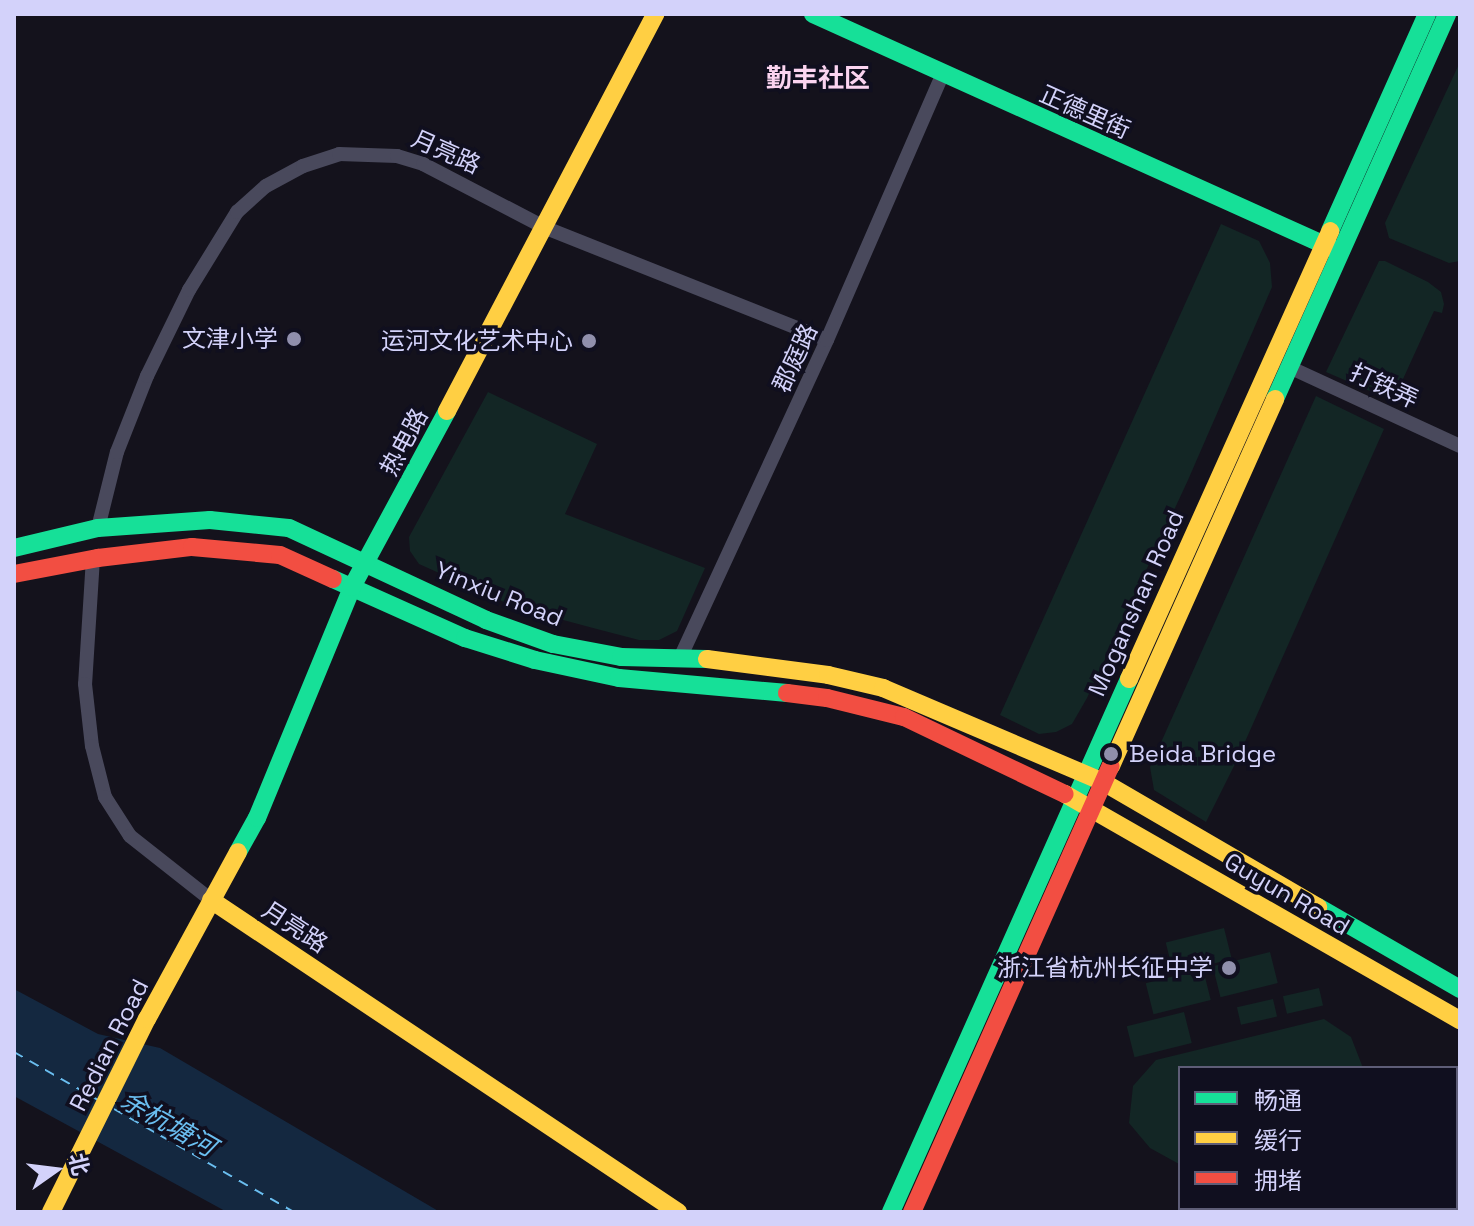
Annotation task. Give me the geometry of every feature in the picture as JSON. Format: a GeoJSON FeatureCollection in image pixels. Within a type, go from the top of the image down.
{"type":"FeatureCollection","features":[{"type":"Feature","properties":{"kind":"main road","name":"热电路"},"geometry":{"type":"LineString","coordinates":[[211,900],[257,818],[352,587],[546,228],[655,14]]}},
{"type":"Feature","properties":{"kind":"main road","name":"正德里街"},"geometry":{"type":"LineString","coordinates":[[813,14],[1332,249]]}},
{"type":"Feature","properties":{"kind":"main road","name":"Moganshan Road"},"geometry":{"type":"LineString","coordinates":[[1095,778],[1289,367],[1332,249],[1427,14]]}},
{"type":"Feature","properties":{"kind":"main road","name":"Moganshan Road"},"geometry":{"type":"LineString","coordinates":[[912,1212],[1095,778],[1332,249],[1447,14]]}},
{"type":"Feature","properties":{"kind":"main road","name":"Yinxiu Road"},"geometry":{"type":"LineString","coordinates":[[14,548],[98,528],[210,520],[289,528],[486,620],[553,644],[621,657],[681,656],[828,675],[883,688],[1095,778],[1460,989]]}},
{"type":"Feature","properties":{"kind":"main road","name":"Yinxiu Road"},"geometry":{"type":"LineString","coordinates":[[14,574],[93,558],[192,547],[280,555],[465,638],[535,660],[619,678],[681,681],[827,698],[904,717],[1083,805]]}},
{"type":"Feature","properties":{"kind":"main road","name":"Moganshan Road"},"geometry":{"type":"LineString","coordinates":[[891,1212],[1083,805]]}},
{"type":"Feature","properties":{"kind":"main road","name":"Guyun Road"},"geometry":{"type":"LineString","coordinates":[[1083,805],[1460,1020]]}},
{"type":"Feature","properties":{"kind":"main road","name":"Redian Road"},"geometry":{"type":"LineString","coordinates":[[51,1212],[147,1019],[211,900]]}},
{"type":"Feature","properties":{"kind":"main road","name":"月亮路"},"geometry":{"type":"LineString","coordinates":[[211,900],[678,1212]]}},
{"type":"Feature","properties":{"kind":"street","name":"郡庭路"},"geometry":{"type":"LineString","coordinates":[[681,656],[827,340],[942,75]]}},
{"type":"Feature","properties":{"kind":"street","name":"月亮路"},"geometry":{"type":"LineString","coordinates":[[98,528],[117,452],[147,376],[182,305],[237,212],[266,186],[303,166],[339,154],[397,156],[423,164],[546,228],[827,340]]}},
{"type":"Feature","properties":{"kind":"street","name":"打铁弄"},"geometry":{"type":"LineString","coordinates":[[1289,367],[1460,446]]}},
{"type":"Feature","properties":{"kind":"street","name":"月亮路"},"geometry":{"type":"LineString","coordinates":[[93,558],[85,684],[92,746],[105,797],[130,836],[211,900]]}},
{"type":"Feature","properties":{"kind":"green space"},"geometry":{"type":"Polygon","coordinates":[[[1460,62],[1460,261],[1449,263],[1389,238],[1385,223],[1460,62]]]}},
{"type":"Feature","properties":{"kind":"green space"},"geometry":{"type":"Polygon","coordinates":[[[1221,224],[1259,241],[1270,263],[1272,287],[1188,480],[1087,698],[1072,724],[1056,732],[1039,734],[1000,715],[1221,224]]]}},
{"type":"Feature","properties":{"kind":"green space"},"geometry":{"type":"Polygon","coordinates":[[[1379,261],[1428,282],[1441,292],[1444,304],[1442,313],[1434,311],[1393,401],[1326,372],[1379,261]]]}},
{"type":"Feature","properties":{"kind":"green space"},"geometry":{"type":"Polygon","coordinates":[[[488,392],[597,444],[565,514],[705,568],[677,631],[659,640],[639,640],[515,607],[419,564],[410,551],[409,537],[488,392]]]}},
{"type":"Feature","properties":{"kind":"green space"},"geometry":{"type":"Polygon","coordinates":[[[1316,396],[1384,429],[1236,762],[1206,822],[1154,790],[1150,767],[1316,396]]]}},
{"type":"Feature","properties":{"kind":"green space"},"geometry":{"type":"Polygon","coordinates":[[[1224,928],[1232,959],[1174,974],[1166,943],[1224,928]]]}},
{"type":"Feature","properties":{"kind":"green space"},"geometry":{"type":"Polygon","coordinates":[[[1270,952],[1278,983],[1220,997],[1213,966],[1270,952]]]}},
{"type":"Feature","properties":{"kind":"green space"},"geometry":{"type":"Polygon","coordinates":[[[1203,969],[1211,1000],[1153,1014],[1146,983],[1203,969]]]}},
{"type":"Feature","properties":{"kind":"green space"},"geometry":{"type":"Polygon","coordinates":[[[1319,988],[1323,1006],[1287,1014],[1283,996],[1319,988]]]}},
{"type":"Feature","properties":{"kind":"green space"},"geometry":{"type":"Polygon","coordinates":[[[1273,999],[1277,1017],[1241,1025],[1237,1007],[1273,999]]]}},
{"type":"Feature","properties":{"kind":"green space"},"geometry":{"type":"Polygon","coordinates":[[[1184,1012],[1192,1043],[1134,1057],[1127,1026],[1184,1012]]]}},
{"type":"Feature","properties":{"kind":"green space"},"geometry":{"type":"Polygon","coordinates":[[[1324,1019],[1351,1037],[1362,1066],[1178,1066],[1178,1163],[1150,1148],[1129,1123],[1133,1086],[1156,1060],[1324,1019]]]}},
{"type":"Feature","properties":{"kind":"water","name":"余杭塘河"},"geometry":{"type":"Polygon","coordinates":[[[14,989],[98,1034],[160,1048],[440,1212],[227,1212],[14,1096],[14,989]]]}},
{"type":"Feature","properties":{"kind":"ferry route"},"geometry":{"type":"LineString","coordinates":[[14,1052],[98,1100]]}},
{"type":"Feature","properties":{"kind":"ferry route"},"geometry":{"type":"LineString","coordinates":[[114,1109],[294,1212]]}},
{"type":"Feature","properties":{"kind":"traffic: fast"},"geometry":{"type":"LineString","coordinates":[[813,14],[1338,251]]}},
{"type":"Feature","properties":{"kind":"traffic: fast"},"geometry":{"type":"LineString","coordinates":[[1330,231],[1427,14]]}},
{"type":"Feature","properties":{"kind":"traffic: fast"},"geometry":{"type":"LineString","coordinates":[[1275,399],[1447,14]]}},
{"type":"Feature","properties":{"kind":"traffic: fast"},"geometry":{"type":"LineString","coordinates":[[238,852],[257,818],[352,587],[447,411]]}},
{"type":"Feature","properties":{"kind":"traffic: fast"},"geometry":{"type":"LineString","coordinates":[[14,548],[98,528],[210,520],[289,528],[486,620],[553,644],[621,657],[707,659]]}},
{"type":"Feature","properties":{"kind":"traffic: fast"},"geometry":{"type":"LineString","coordinates":[[333,579],[465,638],[535,660],[619,678],[787,693]]}},
{"type":"Feature","properties":{"kind":"traffic: fast"},"geometry":{"type":"LineString","coordinates":[[891,1212],[1129,679]]}},
{"type":"Feature","properties":{"kind":"traffic: fast"},"geometry":{"type":"LineString","coordinates":[[1318,907],[1460,989]]}},
{"type":"Feature","properties":{"kind":"traffic: slow"},"geometry":{"type":"LineString","coordinates":[[447,411],[655,14]]}},
{"type":"Feature","properties":{"kind":"traffic: slow"},"geometry":{"type":"LineString","coordinates":[[1129,679],[1330,231]]}},
{"type":"Feature","properties":{"kind":"traffic: slow"},"geometry":{"type":"LineString","coordinates":[[1111,766],[1275,399]]}},
{"type":"Feature","properties":{"kind":"traffic: slow"},"geometry":{"type":"LineString","coordinates":[[707,659],[828,675],[883,688],[1103,782],[1318,907]]}},
{"type":"Feature","properties":{"kind":"traffic: slow"},"geometry":{"type":"LineString","coordinates":[[1065,794],[1460,1020]]}},
{"type":"Feature","properties":{"kind":"traffic: slow"},"geometry":{"type":"LineString","coordinates":[[51,1212],[147,1019],[238,852]]}},
{"type":"Feature","properties":{"kind":"traffic: slow"},"geometry":{"type":"LineString","coordinates":[[211,900],[678,1212]]}},
{"type":"Feature","properties":{"kind":"traffic: jam"},"geometry":{"type":"LineString","coordinates":[[14,574],[98,558],[192,547],[280,555],[333,579]]}},
{"type":"Feature","properties":{"kind":"traffic: jam"},"geometry":{"type":"LineString","coordinates":[[787,693],[827,698],[904,717],[1065,794]]}},
{"type":"Feature","properties":{"kind":"traffic: jam"},"geometry":{"type":"LineString","coordinates":[[912,1212],[1111,766]]}},
{"type":"Feature","properties":{"kind":"place","name":"文津小学"},"geometry":{"type":"Point","coordinates":[294,339]}},
{"type":"Feature","properties":{"kind":"place","name":"运河文化艺术中心"},"geometry":{"type":"Point","coordinates":[589,341]}},
{"type":"Feature","properties":{"kind":"place","name":"Beida Bridge"},"geometry":{"type":"Point","coordinates":[1111,754]}},
{"type":"Feature","properties":{"kind":"place","name":"浙江省杭州长征中学"},"geometry":{"type":"Point","coordinates":[1229,968]}},
{"type":"Feature","properties":{"kind":"district","name":"勤丰社区"},"geometry":{"type":"Point","coordinates":[818,79]}}]}
